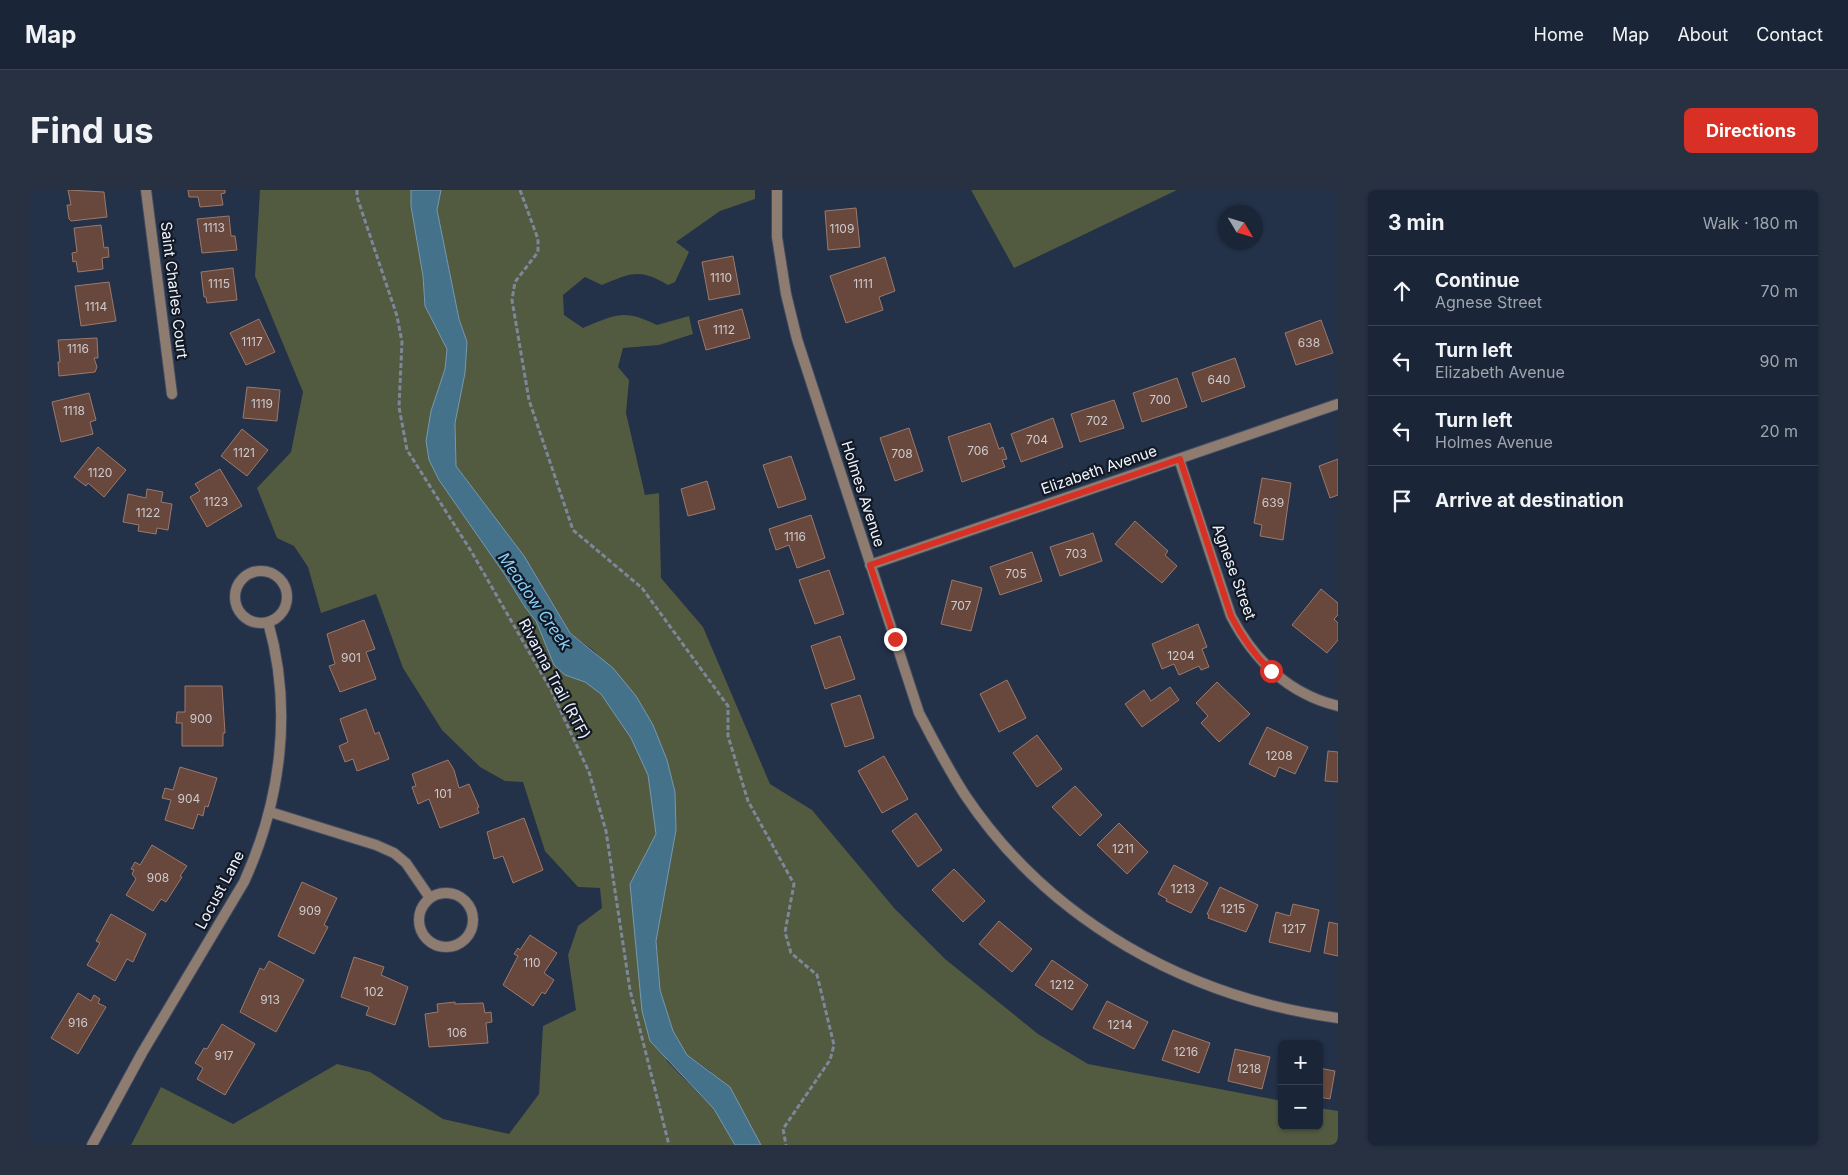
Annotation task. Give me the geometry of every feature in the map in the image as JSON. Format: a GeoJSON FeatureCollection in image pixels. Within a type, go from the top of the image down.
{"type":"FeatureCollection","features":[{"type":"Feature","properties":{"kind":"street","name":"Saint Charles Court"},"geometry":{"type":"LineString","coordinates":[[146,190],[172,394]]}},
{"type":"Feature","properties":{"kind":"street","name":"Holmes Avenue"},"geometry":{"type":"LineString","coordinates":[[777,190],[777,237],[786,294],[797,339],[920,712],[944,760],[966,796],[998,839],[1034,878],[1075,912],[1118,943],[1170,970],[1224,992],[1268,1006],[1338,1018]]}},
{"type":"Feature","properties":{"kind":"street","name":"Elizabeth Avenue"},"geometry":{"type":"LineString","coordinates":[[870,565],[1338,404]]}},
{"type":"Feature","properties":{"kind":"street","name":"Agnese Street"},"geometry":{"type":"LineString","coordinates":[[1180,459],[1231,616],[1242,637],[1260,661],[1282,681],[1308,696],[1338,706]]}},
{"type":"Feature","properties":{"kind":"street"},"geometry":{"type":"LineString","coordinates":[[262,571],[279,578],[287,594],[282,612],[268,622],[251,621],[243,616],[235,600],[239,583],[253,572],[262,571]]}},
{"type":"Feature","properties":{"kind":"street","name":"Locust Lane"},"geometry":{"type":"LineString","coordinates":[[92,1145],[142,1053],[244,882],[255,858],[270,812],[278,773],[282,720],[280,676],[268,622]]}},
{"type":"Feature","properties":{"kind":"street"},"geometry":{"type":"LineString","coordinates":[[270,812],[376,845],[394,853],[406,863],[430,898]]}},
{"type":"Feature","properties":{"kind":"street"},"geometry":{"type":"LineString","coordinates":[[448,893],[465,901],[472,918],[472,927],[461,942],[443,947],[434,945],[421,931],[419,913],[430,898],[448,893]]}},
{"type":"Feature","properties":{"kind":"path","name":"Rivanna Trail (RTF)"},"geometry":{"type":"LineString","coordinates":[[357,190],[357,197],[397,316],[400,333],[399,407],[407,450],[471,551],[551,690],[589,772],[606,831],[630,990],[669,1145]]}},
{"type":"Feature","properties":{"kind":"path"},"geometry":{"type":"LineString","coordinates":[[520,190],[538,239],[538,252],[515,282],[512,300],[528,400],[573,530],[642,588],[728,706],[728,736],[748,801],[794,884],[785,932],[791,953],[818,975],[834,1045],[830,1060],[783,1129],[786,1145]]}},
{"type":"Feature","properties":{"kind":"green space"},"geometry":{"type":"Polygon","coordinates":[[[260,190],[411,190],[411,206],[423,276],[425,306],[447,348],[445,369],[431,411],[439,480],[536,621],[565,675],[585,682],[601,694],[631,738],[648,775],[656,834],[630,884],[635,923],[667,1061],[714,1109],[735,1145],[131,1145],[161,1087],[233,1124],[337,1064],[370,1072],[443,1119],[509,1134],[539,1094],[543,1026],[576,1010],[568,955],[578,926],[602,908],[600,888],[578,887],[545,851],[523,782],[505,781],[480,767],[442,730],[403,668],[376,594],[321,613],[308,567],[294,546],[277,538],[257,488],[291,452],[303,392],[255,276],[260,190]]]}},
{"type":"Feature","properties":{"kind":"green space"},"geometry":{"type":"Polygon","coordinates":[[[441,190],[755,190],[755,199],[720,211],[676,242],[689,252],[675,282],[668,285],[650,276],[635,274],[602,285],[585,277],[563,295],[564,315],[583,328],[604,319],[620,315],[636,317],[657,325],[689,316],[693,334],[659,345],[623,348],[618,367],[629,380],[626,413],[645,495],[659,493],[661,578],[703,627],[770,784],[812,810],[895,909],[945,959],[1038,1034],[1088,1064],[1278,1100],[1278,1130],[1323,1130],[1323,1109],[1338,1111],[1338,1145],[761,1145],[740,1106],[710,1071],[687,1055],[673,1031],[660,990],[656,941],[676,830],[675,792],[667,760],[653,725],[636,696],[594,651],[570,633],[524,556],[456,466],[455,423],[465,373],[467,342],[459,319],[437,210],[441,190]]]}},
{"type":"Feature","properties":{"kind":"green space"},"geometry":{"type":"Polygon","coordinates":[[[971,190],[1177,190],[1014,268],[971,190]]]}},
{"type":"Feature","properties":{"kind":"water","name":"Meadow Creek"},"geometry":{"type":"Polygon","coordinates":[[[411,190],[441,190],[437,210],[459,319],[467,342],[465,373],[455,423],[456,466],[524,556],[570,633],[613,668],[636,696],[653,725],[667,760],[675,792],[676,830],[656,941],[660,990],[673,1031],[687,1055],[730,1087],[761,1145],[735,1145],[714,1109],[650,1041],[642,1011],[630,884],[656,834],[648,775],[631,738],[601,694],[585,682],[565,675],[554,665],[536,621],[439,480],[429,460],[426,441],[431,411],[445,369],[447,349],[425,306],[423,276],[411,206],[411,190]]]}},
{"type":"Feature","properties":{"kind":"building"},"geometry":{"type":"Polygon","coordinates":[[[68,190],[104,192],[107,217],[71,221],[67,205],[71,205],[68,190]]]}},
{"type":"Feature","properties":{"kind":"building"},"geometry":{"type":"Polygon","coordinates":[[[188,190],[225,190],[225,193],[221,194],[223,205],[200,207],[198,197],[189,197],[188,190]]]}},
{"type":"Feature","properties":{"kind":"building"},"geometry":{"type":"Polygon","coordinates":[[[856,208],[860,247],[828,250],[825,211],[856,208]]]}},
{"type":"Feature","properties":{"kind":"building"},"geometry":{"type":"Polygon","coordinates":[[[229,216],[231,236],[235,236],[237,250],[202,253],[197,219],[229,216]]]}},
{"type":"Feature","properties":{"kind":"building"},"geometry":{"type":"Polygon","coordinates":[[[101,225],[104,248],[108,247],[109,257],[102,258],[103,269],[78,272],[76,261],[73,262],[72,253],[77,252],[74,228],[101,225]]]}},
{"type":"Feature","properties":{"kind":"building"},"geometry":{"type":"Polygon","coordinates":[[[733,256],[740,294],[709,300],[702,262],[733,256]]]}},
{"type":"Feature","properties":{"kind":"building"},"geometry":{"type":"Polygon","coordinates":[[[885,257],[895,291],[879,297],[883,310],[846,323],[830,276],[885,257]]]}},
{"type":"Feature","properties":{"kind":"building"},"geometry":{"type":"Polygon","coordinates":[[[233,268],[237,300],[207,303],[206,297],[204,297],[201,272],[233,268]]]}},
{"type":"Feature","properties":{"kind":"building"},"geometry":{"type":"Polygon","coordinates":[[[109,282],[116,321],[81,326],[75,286],[109,282]]]}},
{"type":"Feature","properties":{"kind":"building"},"geometry":{"type":"Polygon","coordinates":[[[742,309],[750,338],[706,350],[698,321],[742,309]]]}},
{"type":"Feature","properties":{"kind":"building"},"geometry":{"type":"Polygon","coordinates":[[[259,319],[275,352],[246,365],[230,333],[259,319]]]}},
{"type":"Feature","properties":{"kind":"building"},"geometry":{"type":"Polygon","coordinates":[[[1321,320],[1333,353],[1296,365],[1285,333],[1321,320]]]}},
{"type":"Feature","properties":{"kind":"building"},"geometry":{"type":"Polygon","coordinates":[[[97,338],[98,358],[94,358],[97,367],[95,372],[59,376],[58,340],[97,338]]]}},
{"type":"Feature","properties":{"kind":"building"},"geometry":{"type":"Polygon","coordinates":[[[1235,358],[1245,387],[1202,402],[1192,373],[1235,358]]]}},
{"type":"Feature","properties":{"kind":"building"},"geometry":{"type":"Polygon","coordinates":[[[1177,378],[1187,407],[1142,422],[1133,393],[1177,378]]]}},
{"type":"Feature","properties":{"kind":"building"},"geometry":{"type":"Polygon","coordinates":[[[247,387],[280,390],[277,421],[243,418],[247,387]]]}},
{"type":"Feature","properties":{"kind":"building"},"geometry":{"type":"Polygon","coordinates":[[[89,393],[96,420],[90,422],[93,434],[61,442],[52,402],[89,393]]]}},
{"type":"Feature","properties":{"kind":"building"},"geometry":{"type":"Polygon","coordinates":[[[1114,400],[1124,428],[1080,442],[1071,414],[1114,400]]]}},
{"type":"Feature","properties":{"kind":"building"},"geometry":{"type":"Polygon","coordinates":[[[1053,418],[1063,447],[1021,462],[1011,434],[1053,418]]]}},
{"type":"Feature","properties":{"kind":"building"},"geometry":{"type":"Polygon","coordinates":[[[990,423],[999,449],[1003,447],[1007,459],[1002,460],[1005,467],[962,482],[948,437],[990,423]]]}},
{"type":"Feature","properties":{"kind":"building"},"geometry":{"type":"Polygon","coordinates":[[[909,428],[923,471],[895,481],[880,438],[909,428]]]}},
{"type":"Feature","properties":{"kind":"building"},"geometry":{"type":"Polygon","coordinates":[[[242,429],[268,450],[247,476],[221,456],[242,429]]]}},
{"type":"Feature","properties":{"kind":"building"},"geometry":{"type":"Polygon","coordinates":[[[98,447],[126,470],[104,497],[88,483],[86,486],[74,477],[98,447]]]}},
{"type":"Feature","properties":{"kind":"building"},"geometry":{"type":"Polygon","coordinates":[[[791,456],[806,499],[778,508],[763,465],[791,456]]]}},
{"type":"Feature","properties":{"kind":"building"},"geometry":{"type":"Polygon","coordinates":[[[1338,459],[1338,495],[1330,498],[1319,466],[1338,459]]]}},
{"type":"Feature","properties":{"kind":"building"},"geometry":{"type":"Polygon","coordinates":[[[220,469],[242,506],[207,527],[190,497],[200,491],[195,484],[220,469]]]}},
{"type":"Feature","properties":{"kind":"building"},"geometry":{"type":"Polygon","coordinates":[[[1262,478],[1291,483],[1283,540],[1260,536],[1262,525],[1254,523],[1262,478]]]}},
{"type":"Feature","properties":{"kind":"building"},"geometry":{"type":"Polygon","coordinates":[[[707,481],[715,509],[688,516],[681,489],[707,481]]]}},
{"type":"Feature","properties":{"kind":"building"},"geometry":{"type":"Polygon","coordinates":[[[147,489],[163,492],[161,502],[172,504],[168,530],[157,528],[156,534],[138,531],[139,525],[123,522],[128,494],[146,498],[147,489]]]}},
{"type":"Feature","properties":{"kind":"building"},"geometry":{"type":"Polygon","coordinates":[[[811,515],[825,558],[797,568],[789,545],[776,550],[769,529],[811,515]]]}},
{"type":"Feature","properties":{"kind":"building"},"geometry":{"type":"Polygon","coordinates":[[[1135,521],[1168,551],[1165,555],[1177,566],[1162,583],[1115,544],[1135,521]]]}},
{"type":"Feature","properties":{"kind":"building"},"geometry":{"type":"Polygon","coordinates":[[[1093,533],[1102,561],[1060,576],[1050,547],[1093,533]]]}},
{"type":"Feature","properties":{"kind":"building"},"geometry":{"type":"Polygon","coordinates":[[[1032,552],[1042,581],[1000,595],[990,567],[1032,552]]]}},
{"type":"Feature","properties":{"kind":"building"},"geometry":{"type":"Polygon","coordinates":[[[829,570],[844,614],[815,624],[799,580],[829,570]]]}},
{"type":"Feature","properties":{"kind":"building"},"geometry":{"type":"Polygon","coordinates":[[[952,580],[982,588],[971,631],[941,624],[952,580]]]}},
{"type":"Feature","properties":{"kind":"building"},"geometry":{"type":"Polygon","coordinates":[[[1321,589],[1338,603],[1338,615],[1334,619],[1338,623],[1338,640],[1327,653],[1292,625],[1321,589]]]}},
{"type":"Feature","properties":{"kind":"building"},"geometry":{"type":"Polygon","coordinates":[[[364,620],[375,649],[366,652],[376,679],[340,692],[329,666],[335,664],[327,634],[364,620]]]}},
{"type":"Feature","properties":{"kind":"building"},"geometry":{"type":"Polygon","coordinates":[[[1198,624],[1207,647],[1202,649],[1209,667],[1201,670],[1199,666],[1179,675],[1174,664],[1162,669],[1152,644],[1198,624]]]}},
{"type":"Feature","properties":{"kind":"building"},"geometry":{"type":"Polygon","coordinates":[[[840,636],[855,679],[825,689],[811,646],[840,636]]]}},
{"type":"Feature","properties":{"kind":"building"},"geometry":{"type":"Polygon","coordinates":[[[1007,680],[1026,718],[999,732],[980,694],[1007,680]]]}},
{"type":"Feature","properties":{"kind":"building"},"geometry":{"type":"Polygon","coordinates":[[[1217,682],[1250,714],[1219,742],[1201,723],[1208,716],[1196,703],[1217,682]]]}},
{"type":"Feature","properties":{"kind":"building"},"geometry":{"type":"Polygon","coordinates":[[[185,686],[222,686],[225,733],[223,733],[223,746],[182,746],[182,723],[176,723],[177,712],[185,712],[185,686]]]}},
{"type":"Feature","properties":{"kind":"building"},"geometry":{"type":"Polygon","coordinates":[[[1170,687],[1179,700],[1142,727],[1125,704],[1144,690],[1151,701],[1170,687]]]}},
{"type":"Feature","properties":{"kind":"building"},"geometry":{"type":"Polygon","coordinates":[[[860,695],[874,738],[845,747],[831,704],[860,695]]]}},
{"type":"Feature","properties":{"kind":"building"},"geometry":{"type":"Polygon","coordinates":[[[366,709],[375,734],[379,732],[389,759],[357,771],[353,759],[345,762],[339,746],[348,742],[340,719],[366,709]]]}},
{"type":"Feature","properties":{"kind":"building"},"geometry":{"type":"Polygon","coordinates":[[[1267,727],[1308,747],[1295,774],[1279,767],[1275,777],[1249,764],[1267,727]]]}},
{"type":"Feature","properties":{"kind":"building"},"geometry":{"type":"Polygon","coordinates":[[[1037,735],[1062,769],[1037,787],[1013,753],[1037,735]]]}},
{"type":"Feature","properties":{"kind":"building"},"geometry":{"type":"Polygon","coordinates":[[[1328,751],[1338,752],[1338,782],[1325,781],[1328,751]]]}},
{"type":"Feature","properties":{"kind":"building"},"geometry":{"type":"Polygon","coordinates":[[[884,756],[908,799],[882,813],[858,771],[884,756]]]}},
{"type":"Feature","properties":{"kind":"building"},"geometry":{"type":"Polygon","coordinates":[[[448,760],[454,770],[459,788],[469,784],[479,807],[477,808],[479,813],[440,828],[429,799],[418,804],[412,787],[416,786],[412,774],[448,760]]]}},
{"type":"Feature","properties":{"kind":"building"},"geometry":{"type":"Polygon","coordinates":[[[180,767],[217,778],[208,807],[205,806],[203,816],[198,814],[193,829],[165,820],[171,800],[162,798],[165,788],[173,790],[180,767]]]}},
{"type":"Feature","properties":{"kind":"building"},"geometry":{"type":"Polygon","coordinates":[[[1075,786],[1102,815],[1080,836],[1052,807],[1075,786]]]}},
{"type":"Feature","properties":{"kind":"building"},"geometry":{"type":"Polygon","coordinates":[[[916,813],[942,850],[918,867],[892,831],[916,813]]]}},
{"type":"Feature","properties":{"kind":"building"},"geometry":{"type":"Polygon","coordinates":[[[524,818],[543,870],[513,883],[503,856],[494,859],[487,832],[524,818]]]}},
{"type":"Feature","properties":{"kind":"building"},"geometry":{"type":"Polygon","coordinates":[[[1119,823],[1148,852],[1127,874],[1097,845],[1119,823]]]}},
{"type":"Feature","properties":{"kind":"building"},"geometry":{"type":"Polygon","coordinates":[[[152,845],[187,866],[166,902],[161,899],[153,911],[126,895],[136,879],[132,874],[134,870],[131,869],[135,862],[140,865],[152,845]]]}},
{"type":"Feature","properties":{"kind":"building"},"geometry":{"type":"Polygon","coordinates":[[[1174,865],[1208,883],[1191,913],[1166,901],[1167,899],[1158,894],[1174,865]]]}},
{"type":"Feature","properties":{"kind":"building"},"geometry":{"type":"Polygon","coordinates":[[[954,869],[985,901],[963,922],[932,890],[954,869]]]}},
{"type":"Feature","properties":{"kind":"building"},"geometry":{"type":"Polygon","coordinates":[[[302,882],[337,898],[324,925],[328,927],[314,954],[278,936],[302,882]]]}},
{"type":"Feature","properties":{"kind":"building"},"geometry":{"type":"Polygon","coordinates":[[[1220,887],[1258,905],[1246,932],[1208,918],[1209,915],[1207,914],[1220,887]]]}},
{"type":"Feature","properties":{"kind":"building"},"geometry":{"type":"Polygon","coordinates":[[[1293,904],[1319,910],[1310,952],[1269,942],[1276,912],[1290,916],[1293,904]]]}},
{"type":"Feature","properties":{"kind":"building"},"geometry":{"type":"Polygon","coordinates":[[[111,914],[146,934],[133,962],[127,959],[115,981],[87,965],[100,943],[96,941],[111,914]]]}},
{"type":"Feature","properties":{"kind":"building"},"geometry":{"type":"Polygon","coordinates":[[[999,921],[1032,949],[1012,972],[979,944],[999,921]]]}},
{"type":"Feature","properties":{"kind":"building"},"geometry":{"type":"Polygon","coordinates":[[[1329,922],[1338,924],[1338,956],[1324,953],[1329,922]]]}},
{"type":"Feature","properties":{"kind":"building"},"geometry":{"type":"Polygon","coordinates":[[[530,935],[557,953],[544,973],[554,980],[545,994],[542,992],[533,1006],[503,985],[518,956],[514,954],[518,948],[520,950],[530,935]]]}},
{"type":"Feature","properties":{"kind":"building"},"geometry":{"type":"Polygon","coordinates":[[[354,957],[384,967],[381,975],[408,987],[395,1025],[366,1015],[369,1007],[341,997],[354,957]]]}},
{"type":"Feature","properties":{"kind":"building"},"geometry":{"type":"Polygon","coordinates":[[[1052,960],[1088,985],[1072,1010],[1035,985],[1052,960]]]}},
{"type":"Feature","properties":{"kind":"building"},"geometry":{"type":"Polygon","coordinates":[[[269,961],[304,980],[276,1032],[240,1012],[260,968],[264,970],[269,961]]]}},
{"type":"Feature","properties":{"kind":"building"},"geometry":{"type":"Polygon","coordinates":[[[78,993],[91,1001],[94,995],[100,999],[98,1003],[106,1007],[78,1054],[51,1038],[78,993]]]}},
{"type":"Feature","properties":{"kind":"building"},"geometry":{"type":"Polygon","coordinates":[[[1107,1001],[1148,1022],[1134,1049],[1093,1028],[1107,1001]]]}},
{"type":"Feature","properties":{"kind":"building"},"geometry":{"type":"Polygon","coordinates":[[[455,1002],[455,1004],[483,1003],[485,1013],[491,1012],[492,1022],[486,1023],[488,1043],[429,1047],[425,1014],[438,1012],[437,1004],[455,1002]]]}},
{"type":"Feature","properties":{"kind":"building"},"geometry":{"type":"Polygon","coordinates":[[[222,1024],[255,1044],[225,1095],[197,1079],[203,1068],[195,1063],[204,1048],[207,1049],[222,1024]]]}},
{"type":"Feature","properties":{"kind":"building"},"geometry":{"type":"Polygon","coordinates":[[[1173,1030],[1210,1043],[1199,1073],[1162,1060],[1173,1030]]]}},
{"type":"Feature","properties":{"kind":"building"},"geometry":{"type":"Polygon","coordinates":[[[1235,1049],[1270,1057],[1262,1089],[1228,1081],[1235,1049]]]}},
{"type":"Feature","properties":{"kind":"building"},"geometry":{"type":"Polygon","coordinates":[[[1323,1069],[1335,1071],[1330,1099],[1323,1098],[1323,1069]]]}},
{"type":"Feature","properties":{"kind":"route"},"geometry":{"type":"LineString","coordinates":[[895,639],[870,565],[1180,459],[1231,616],[1242,637],[1260,661],[1271,671]]}}]}
